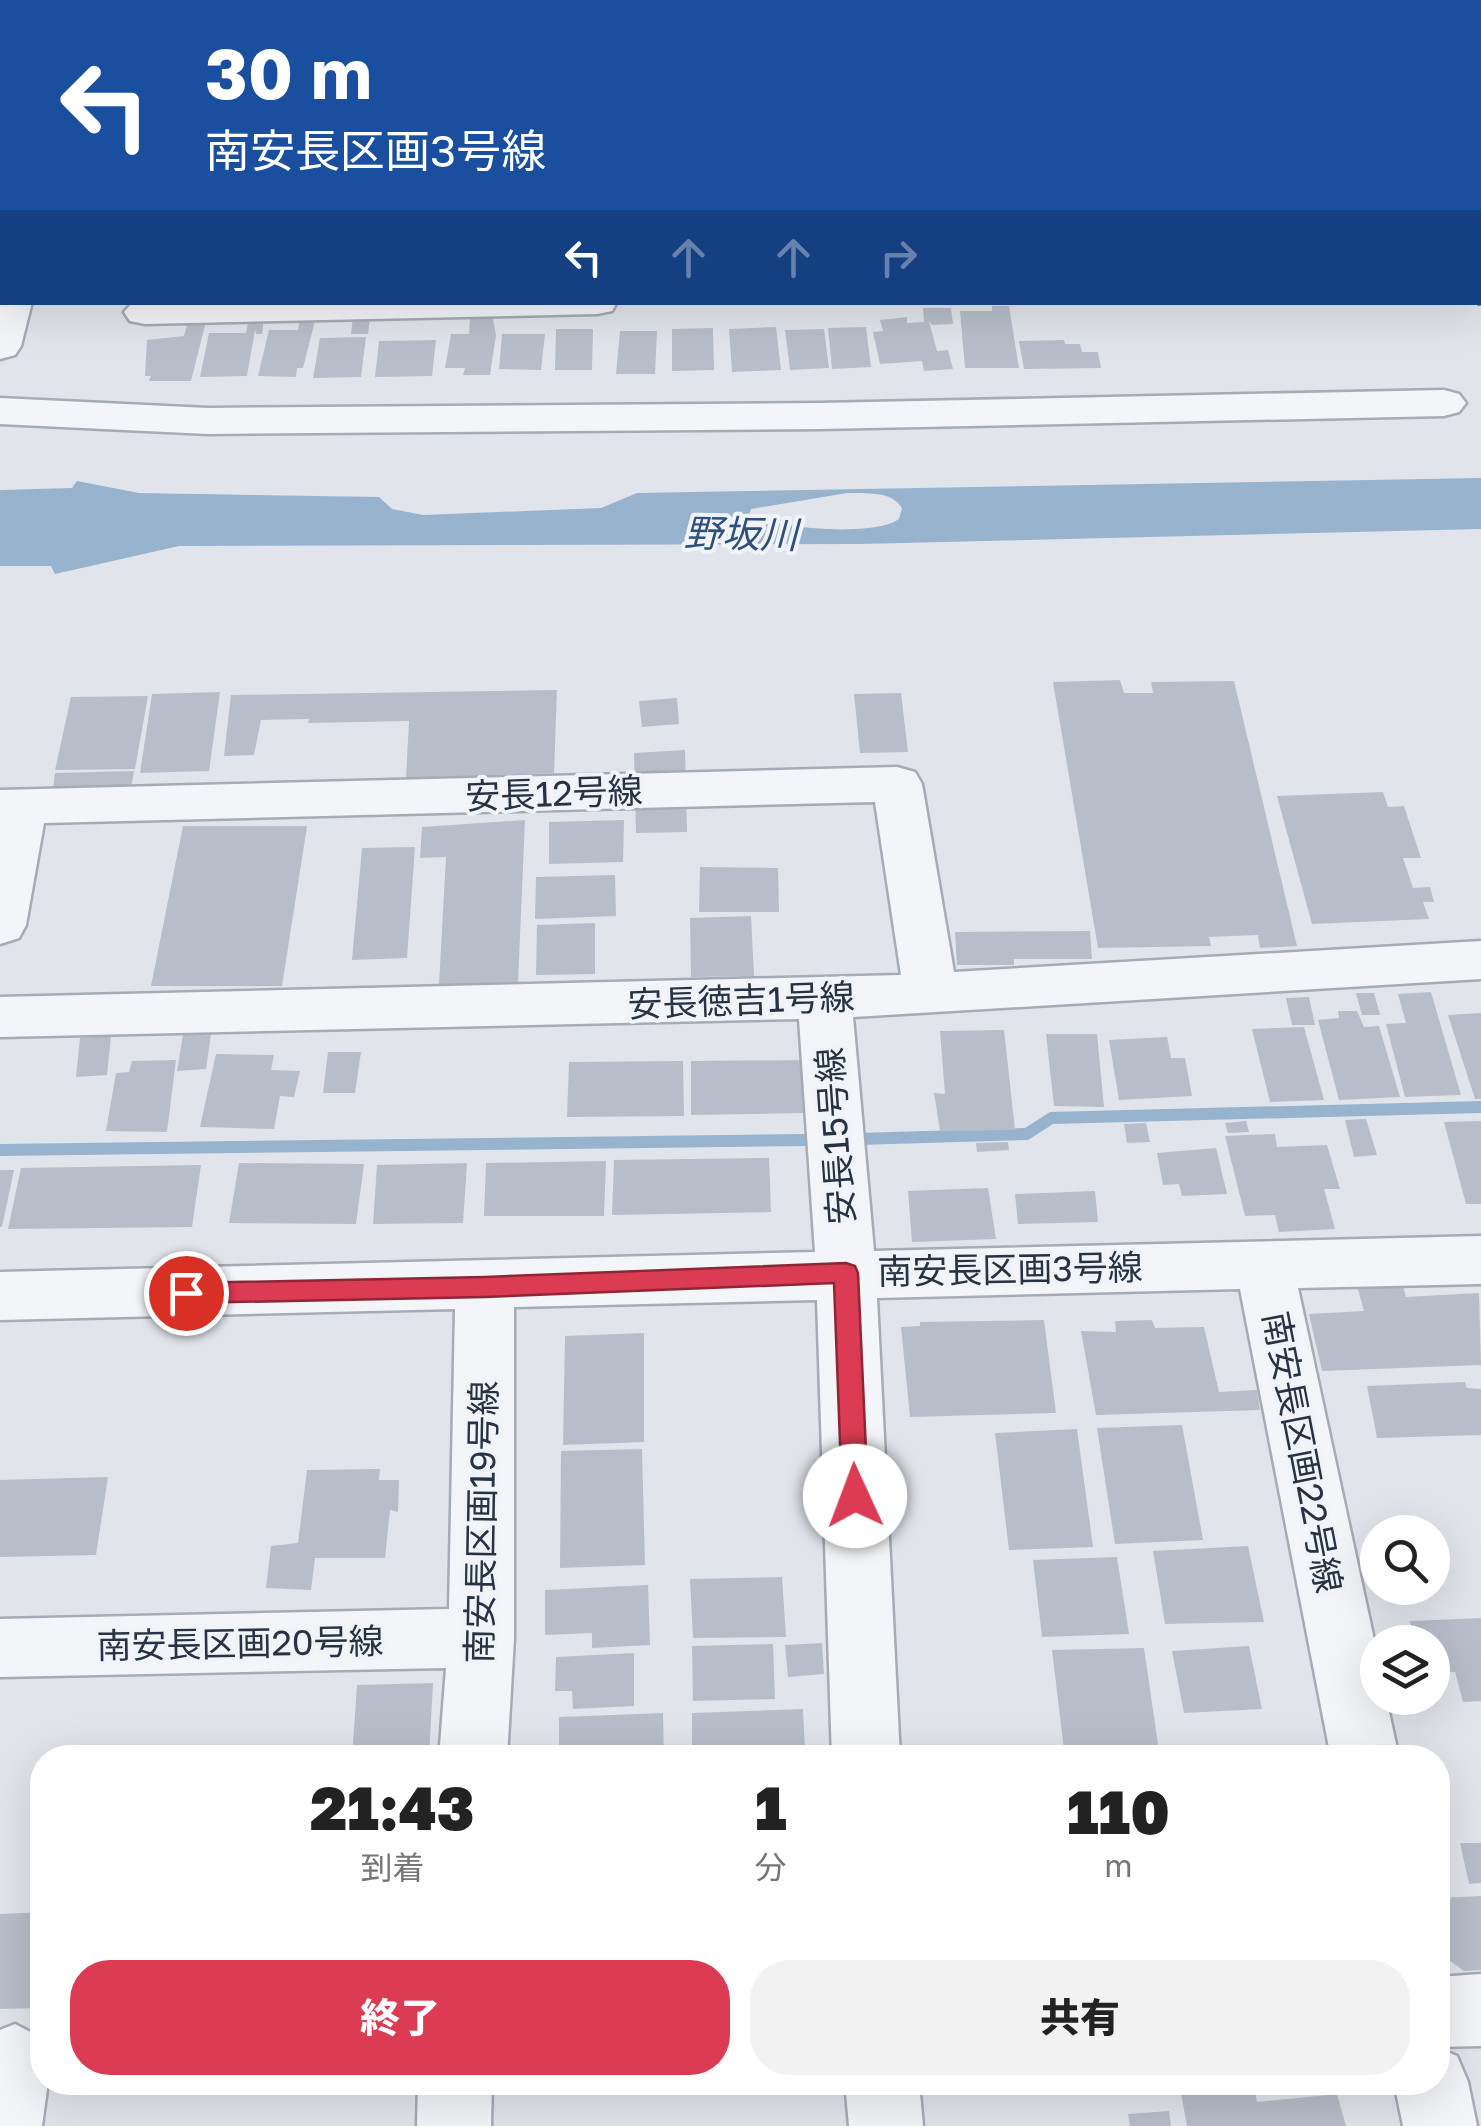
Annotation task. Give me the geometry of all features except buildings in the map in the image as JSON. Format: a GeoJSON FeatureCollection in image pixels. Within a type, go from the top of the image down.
{"type":"FeatureCollection","features":[{"type":"Feature","properties":{"kind":"street"},"geometry":{"type":"LineString","coordinates":[[0,346],[10,305]]}},
{"type":"Feature","properties":{"kind":"street"},"geometry":{"type":"LineString","coordinates":[[144,312],[333,305]]}},
{"type":"Feature","properties":{"kind":"street"},"geometry":{"type":"LineString","coordinates":[[0,411],[208,422],[820,416],[1444,403]]}},
{"type":"Feature","properties":{"kind":"street","name":"安長12号線"},"geometry":{"type":"LineString","coordinates":[[11,807],[897,784],[931,992]]}},
{"type":"Feature","properties":{"kind":"street"},"geometry":{"type":"LineString","coordinates":[[0,925],[11,807]]}},
{"type":"Feature","properties":{"kind":"street","name":"安長徳吉1号線"},"geometry":{"type":"LineString","coordinates":[[0,1016],[824,999],[1481,960]]}},
{"type":"Feature","properties":{"kind":"street","name":"安長15号線"},"geometry":{"type":"LineString","coordinates":[[824,999],[846,1273],[865,1745]]}},
{"type":"Feature","properties":{"kind":"street","name":"南安長区画3号線"},"geometry":{"type":"LineString","coordinates":[[0,1296],[1481,1260]]}},
{"type":"Feature","properties":{"kind":"street","name":"南安長区画22号線"},"geometry":{"type":"LineString","coordinates":[[1264,1264],[1362,1745]]}},
{"type":"Feature","properties":{"kind":"street","name":"南安長区画19号線"},"geometry":{"type":"LineString","coordinates":[[475,1745],[481,1638],[485,1287]]}},
{"type":"Feature","properties":{"kind":"street","name":"南安長区画20号線"},"geometry":{"type":"LineString","coordinates":[[0,1648],[481,1638]]}},
{"type":"Feature","properties":{"kind":"street"},"geometry":{"type":"LineString","coordinates":[[1450,2011],[1481,2010]]}},
{"type":"Feature","properties":{"kind":"street"},"geometry":{"type":"LineString","coordinates":[[454,2126],[455,2095]]}},
{"type":"Feature","properties":{"kind":"street"},"geometry":{"type":"LineString","coordinates":[[883,2095],[886,2126]]}},
{"type":"Feature","properties":{"kind":"street"},"geometry":{"type":"LineString","coordinates":[[1434,2095],[1440,2126]]}},
{"type":"Feature","properties":{"kind":"water","name":"野坂川"},"geometry":{"type":"Polygon","coordinates":[[[1481,478],[1481,529],[860,544],[179,546],[55,574],[51,566],[0,566],[0,490],[72,488],[77,481],[139,493],[379,497],[392,509],[423,515],[601,508],[637,493],[1481,478]],[[847,493],[751,509],[749,515],[780,524],[825,529],[869,528],[899,519],[902,508],[891,498],[847,493]]]}},
{"type":"Feature","properties":{"kind":"waterway"},"geometry":{"type":"LineString","coordinates":[[858,1139],[1028,1134],[1050,1118],[1481,1107]]}},
{"type":"Feature","properties":{"kind":"waterway"},"geometry":{"type":"LineString","coordinates":[[0,1150],[811,1140]]}},
{"type":"Feature","properties":{"kind":"railway"},"geometry":{"type":"LineString","coordinates":[[1480,305],[1481,309]]}},
{"type":"Feature","properties":{"kind":"route"},"geometry":{"type":"LineString","coordinates":[[186,1293],[485,1287],[846,1273],[855,1496]]}}]}
